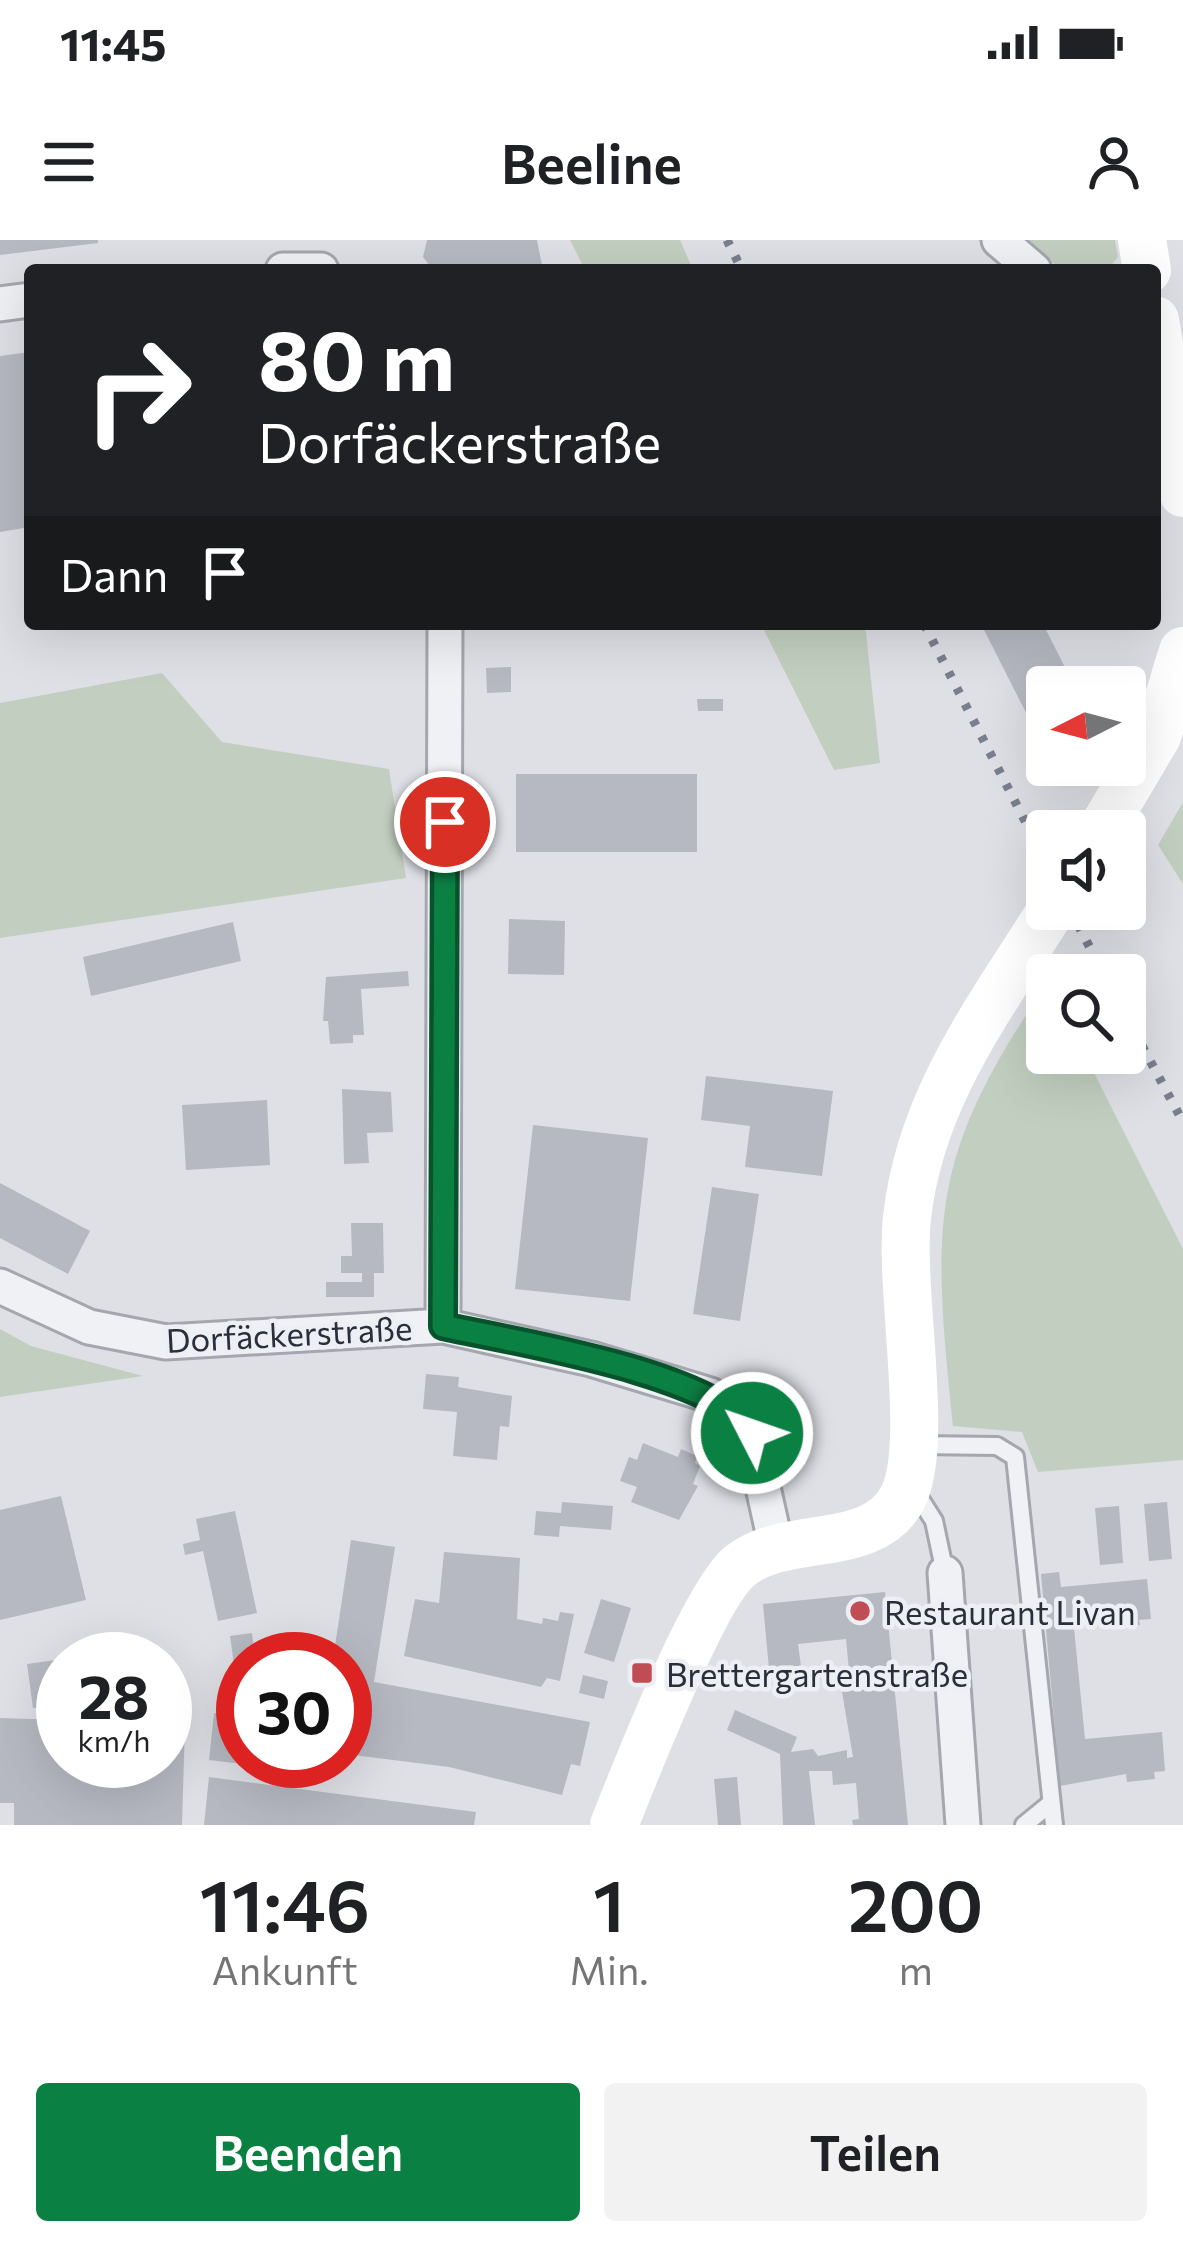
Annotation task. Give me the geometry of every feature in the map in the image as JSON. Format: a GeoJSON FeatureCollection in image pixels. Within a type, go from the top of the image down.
{"type":"FeatureCollection","features":[{"type":"Feature","properties":{"kind":"main road"},"geometry":{"type":"LineString","coordinates":[[1161,357],[1183,493]]}},
{"type":"Feature","properties":{"kind":"main road"},"geometry":{"type":"LineString","coordinates":[[1113,810],[1157,736],[1183,651]]}},
{"type":"Feature","properties":{"kind":"main road"},"geometry":{"type":"LineString","coordinates":[[614,1825],[714,1602],[739,1566],[776,1546],[875,1527],[892,1512],[911,1463],[904,1270],[906,1220],[922,1141],[958,1054],[1038,930]]}},
{"type":"Feature","properties":{"kind":"street"},"geometry":{"type":"LineString","coordinates":[[999,240],[1027,264]]}},
{"type":"Feature","properties":{"kind":"street","name":"Dorfäckerstraße"},"geometry":{"type":"LineString","coordinates":[[443,1326],[446,630]]}},
{"type":"Feature","properties":{"kind":"street","name":"Dorfäckerstraße"},"geometry":{"type":"LineString","coordinates":[[0,1286],[88,1327],[166,1342],[443,1326],[591,1359],[710,1395],[739,1414],[759,1458],[776,1546]]}},
{"type":"Feature","properties":{"kind":"street"},"geometry":{"type":"LineString","coordinates":[[945,1573],[963,1825]]}},
{"type":"Feature","properties":{"kind":"lane"},"geometry":{"type":"LineString","coordinates":[[945,1573],[934,1521],[911,1463],[998,1446],[1015,1457],[1054,1825]]}},
{"type":"Feature","properties":{"kind":"lane"},"geometry":{"type":"LineString","coordinates":[[1024,1825],[1052,1804]]}},
{"type":"Feature","properties":{"kind":"green space"},"geometry":{"type":"Polygon","coordinates":[[[570,240],[680,240],[690,264],[582,264],[570,240]]]}},
{"type":"Feature","properties":{"kind":"green space"},"geometry":{"type":"Polygon","coordinates":[[[1025,240],[1115,240],[1118,257],[1112,264],[1055,264],[1025,240]]]}},
{"type":"Feature","properties":{"kind":"green space"},"geometry":{"type":"Polygon","coordinates":[[[764,630],[866,630],[880,763],[834,770],[764,630]]]}},
{"type":"Feature","properties":{"kind":"green space"},"geometry":{"type":"Polygon","coordinates":[[[162,673],[222,742],[389,769],[406,878],[0,938],[0,703],[162,673]]]}},
{"type":"Feature","properties":{"kind":"green space"},"geometry":{"type":"Polygon","coordinates":[[[1183,802],[1183,884],[1158,845],[1183,802]]]}},
{"type":"Feature","properties":{"kind":"green space"},"geometry":{"type":"Polygon","coordinates":[[[1026,1016],[1026,1074],[1095,1074],[1183,1249],[1183,1460],[1038,1472],[1022,1432],[953,1426],[942,1296],[948,1194],[959,1146],[1026,1016]]]}},
{"type":"Feature","properties":{"kind":"green space"},"geometry":{"type":"Polygon","coordinates":[[[0,1329],[31,1346],[143,1376],[0,1397],[0,1329]]]}},
{"type":"Feature","properties":{"kind":"building"},"geometry":{"type":"Polygon","coordinates":[[[0,240],[98,240],[98,243],[0,255],[0,240]]]}},
{"type":"Feature","properties":{"kind":"building"},"geometry":{"type":"Polygon","coordinates":[[[427,240],[537,240],[542,264],[428,264],[423,257],[427,240]]]}},
{"type":"Feature","properties":{"kind":"building"},"geometry":{"type":"Polygon","coordinates":[[[24,353],[24,528],[0,532],[0,356],[24,353]]]}},
{"type":"Feature","properties":{"kind":"building"},"geometry":{"type":"Polygon","coordinates":[[[984,630],[1046,630],[1064,666],[1026,666],[1026,713],[984,630]]]}},
{"type":"Feature","properties":{"kind":"building"},"geometry":{"type":"Polygon","coordinates":[[[511,667],[511,692],[487,693],[486,668],[511,667]]]}},
{"type":"Feature","properties":{"kind":"building"},"geometry":{"type":"Polygon","coordinates":[[[697,699],[723,699],[723,711],[698,711],[697,699]]]}},
{"type":"Feature","properties":{"kind":"building"},"geometry":{"type":"Polygon","coordinates":[[[516,774],[697,774],[697,852],[516,852],[516,774]]]}},
{"type":"Feature","properties":{"kind":"building"},"geometry":{"type":"Polygon","coordinates":[[[509,919],[565,921],[564,975],[508,974],[509,919]]]}},
{"type":"Feature","properties":{"kind":"building"},"geometry":{"type":"Polygon","coordinates":[[[233,922],[241,961],[91,996],[83,957],[233,922]]]}},
{"type":"Feature","properties":{"kind":"building"},"geometry":{"type":"Polygon","coordinates":[[[408,971],[409,986],[361,989],[364,1035],[353,1035],[353,1043],[330,1044],[328,1021],[323,1021],[326,977],[408,971]]]}},
{"type":"Feature","properties":{"kind":"building"},"geometry":{"type":"Polygon","coordinates":[[[706,1076],[833,1091],[822,1176],[745,1167],[750,1126],[701,1120],[706,1076]]]}},
{"type":"Feature","properties":{"kind":"building"},"geometry":{"type":"Polygon","coordinates":[[[342,1089],[391,1092],[393,1132],[367,1133],[369,1163],[344,1164],[342,1089]]]}},
{"type":"Feature","properties":{"kind":"building"},"geometry":{"type":"Polygon","coordinates":[[[267,1100],[270,1165],[186,1170],[182,1105],[267,1100]]]}},
{"type":"Feature","properties":{"kind":"building"},"geometry":{"type":"Polygon","coordinates":[[[533,1125],[648,1138],[630,1301],[515,1289],[533,1125]]]}},
{"type":"Feature","properties":{"kind":"building"},"geometry":{"type":"Polygon","coordinates":[[[0,1183],[90,1231],[68,1274],[0,1238],[0,1183]]]}},
{"type":"Feature","properties":{"kind":"building"},"geometry":{"type":"Polygon","coordinates":[[[712,1187],[759,1194],[740,1321],[693,1314],[712,1187]]]}},
{"type":"Feature","properties":{"kind":"building"},"geometry":{"type":"Polygon","coordinates":[[[351,1223],[383,1223],[384,1273],[374,1273],[374,1297],[326,1297],[326,1282],[362,1282],[362,1273],[341,1273],[341,1256],[352,1256],[351,1223]]]}},
{"type":"Feature","properties":{"kind":"building"},"geometry":{"type":"Polygon","coordinates":[[[426,1374],[459,1377],[458,1387],[512,1396],[509,1427],[500,1426],[497,1460],[453,1456],[457,1412],[423,1409],[426,1374]]]}},
{"type":"Feature","properties":{"kind":"building"},"geometry":{"type":"Polygon","coordinates":[[[643,1443],[678,1457],[681,1449],[697,1456],[695,1463],[700,1466],[693,1484],[698,1486],[679,1520],[631,1502],[637,1487],[620,1481],[629,1457],[637,1460],[643,1443]]]}},
{"type":"Feature","properties":{"kind":"building"},"geometry":{"type":"Polygon","coordinates":[[[61,1496],[86,1600],[0,1620],[0,1510],[61,1496]]]}},
{"type":"Feature","properties":{"kind":"building"},"geometry":{"type":"Polygon","coordinates":[[[562,1502],[613,1506],[611,1530],[560,1526],[559,1537],[534,1535],[536,1511],[561,1513],[562,1502]]]}},
{"type":"Feature","properties":{"kind":"building"},"geometry":{"type":"Polygon","coordinates":[[[1167,1502],[1172,1559],[1149,1561],[1144,1504],[1167,1502]]]}},
{"type":"Feature","properties":{"kind":"building"},"geometry":{"type":"Polygon","coordinates":[[[1119,1506],[1123,1563],[1100,1565],[1095,1508],[1119,1506]]]}},
{"type":"Feature","properties":{"kind":"building"},"geometry":{"type":"Polygon","coordinates":[[[235,1511],[257,1613],[218,1621],[203,1551],[185,1555],[183,1544],[200,1540],[196,1519],[235,1511]]]}},
{"type":"Feature","properties":{"kind":"building"},"geometry":{"type":"Polygon","coordinates":[[[351,1540],[395,1547],[374,1682],[590,1722],[580,1766],[571,1764],[562,1795],[449,1767],[372,1757],[372,1632],[337,1632],[351,1540]]]}},
{"type":"Feature","properties":{"kind":"building"},"geometry":{"type":"Polygon","coordinates":[[[444,1552],[520,1558],[517,1619],[542,1624],[543,1618],[558,1621],[560,1612],[574,1614],[560,1681],[547,1678],[541,1687],[404,1656],[415,1599],[439,1603],[444,1552]]]}},
{"type":"Feature","properties":{"kind":"building"},"geometry":{"type":"Polygon","coordinates":[[[1059,1572],[1061,1587],[1147,1579],[1151,1619],[1139,1620],[1140,1625],[1112,1628],[1111,1615],[1073,1618],[1085,1739],[1162,1732],[1165,1771],[1154,1772],[1155,1779],[1127,1782],[1126,1774],[1060,1786],[1041,1574],[1059,1572]]]}},
{"type":"Feature","properties":{"kind":"building"},"geometry":{"type":"Polygon","coordinates":[[[885,1592],[908,1825],[853,1825],[852,1820],[859,1819],[856,1783],[833,1785],[832,1771],[809,1771],[815,1825],[783,1825],[780,1754],[727,1730],[735,1710],[797,1737],[791,1752],[813,1749],[818,1756],[847,1750],[847,1758],[853,1757],[842,1692],[851,1691],[846,1639],[798,1644],[801,1666],[769,1669],[763,1604],[885,1592]]]}},
{"type":"Feature","properties":{"kind":"building"},"geometry":{"type":"Polygon","coordinates":[[[601,1599],[631,1608],[614,1662],[584,1653],[601,1599]]]}},
{"type":"Feature","properties":{"kind":"building"},"geometry":{"type":"Polygon","coordinates":[[[36,1663],[36,1708],[33,1708],[27,1664],[36,1663]]]}},
{"type":"Feature","properties":{"kind":"building"},"geometry":{"type":"Polygon","coordinates":[[[583,1675],[608,1681],[604,1699],[579,1693],[583,1675]]]}},
{"type":"Feature","properties":{"kind":"building"},"geometry":{"type":"Polygon","coordinates":[[[214,1713],[216,1713],[216,1761],[209,1760],[214,1713]]]}},
{"type":"Feature","properties":{"kind":"building"},"geometry":{"type":"Polygon","coordinates":[[[0,1718],[36,1719],[36,1788],[183,1788],[182,1825],[14,1825],[14,1803],[0,1803],[0,1718]]]}},
{"type":"Feature","properties":{"kind":"building"},"geometry":{"type":"Polygon","coordinates":[[[209,1777],[216,1778],[216,1788],[293,1788],[476,1812],[474,1825],[204,1825],[209,1777]]]}},
{"type":"Feature","properties":{"kind":"building"},"geometry":{"type":"Polygon","coordinates":[[[737,1777],[741,1825],[718,1825],[714,1779],[737,1777]]]}},
{"type":"Feature","properties":{"kind":"railway"},"geometry":{"type":"LineString","coordinates":[[727,240],[739,264]]}},
{"type":"Feature","properties":{"kind":"railway"},"geometry":{"type":"LineString","coordinates":[[927,630],[1026,823]]}},
{"type":"Feature","properties":{"kind":"railway"},"geometry":{"type":"LineString","coordinates":[[1081,930],[1093,954]]}},
{"type":"Feature","properties":{"kind":"railway"},"geometry":{"type":"LineString","coordinates":[[1146,1053],[1183,1122]]}},
{"type":"Feature","properties":{"kind":"place","name":"Restaurant Livan"},"geometry":{"type":"Point","coordinates":[860,1611]}},
{"type":"Feature","properties":{"kind":"place","name":"Brettergartenstraße"},"geometry":{"type":"Point","coordinates":[642,1673]}},
{"type":"Feature","properties":{"kind":"route"},"geometry":{"type":"LineString","coordinates":[[445,822],[443,1326],[591,1359],[710,1395],[739,1414],[752,1433]]}}]}
